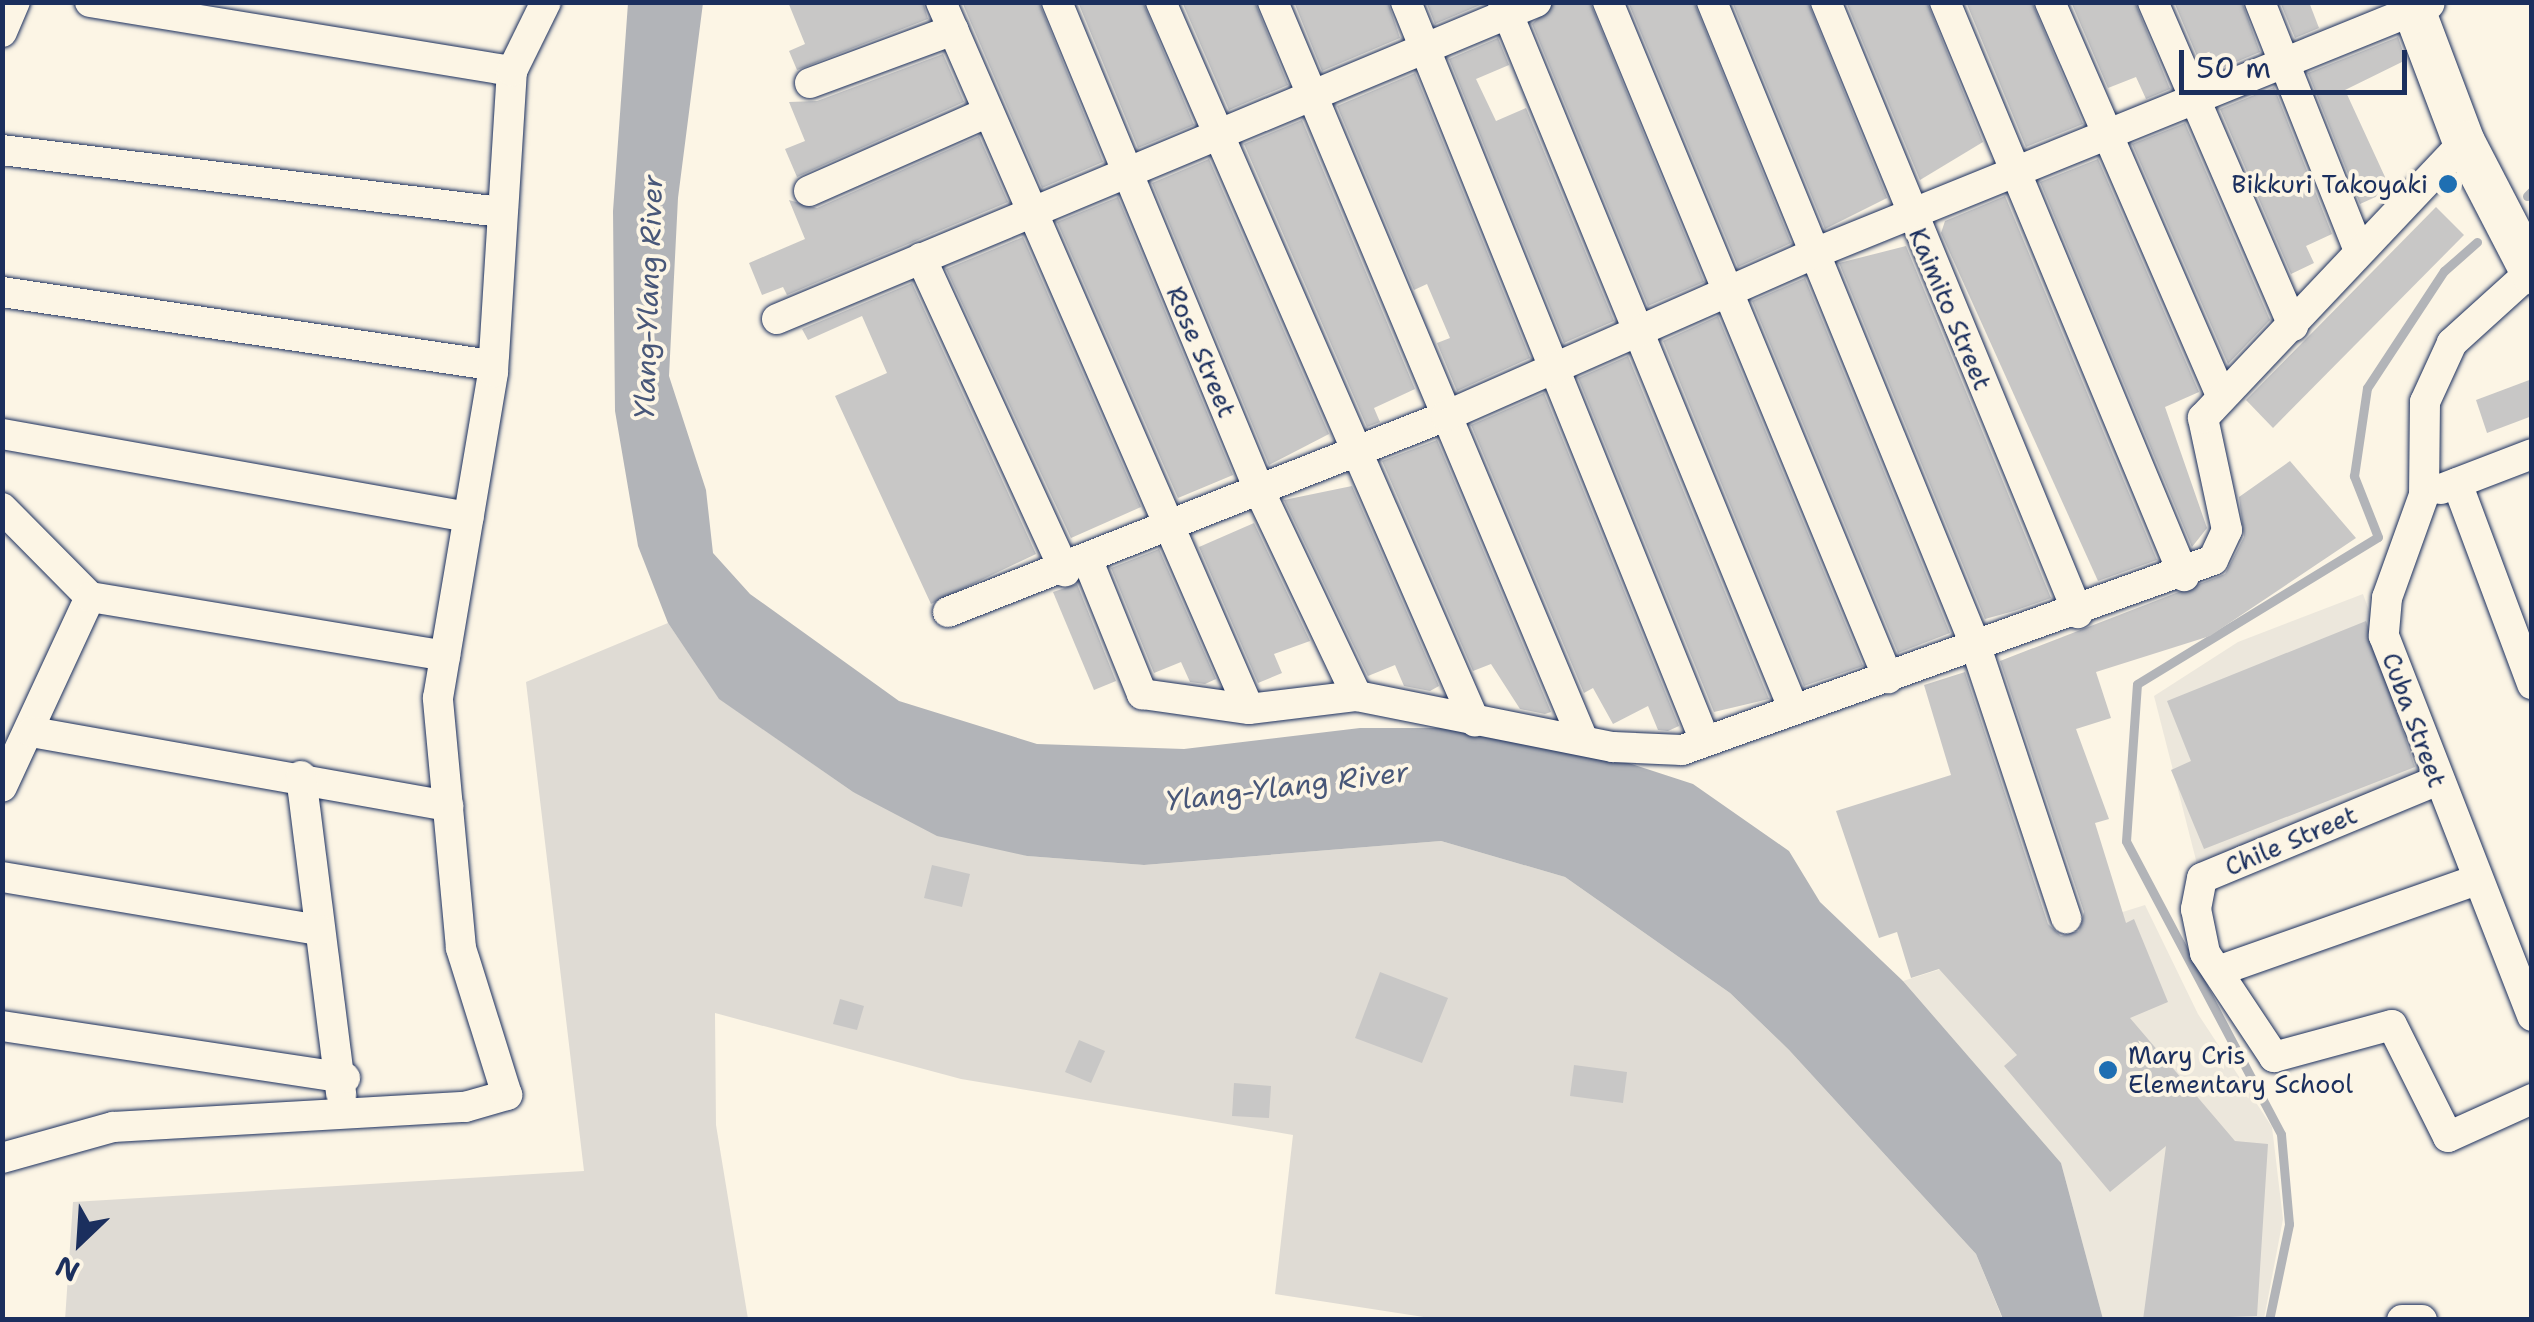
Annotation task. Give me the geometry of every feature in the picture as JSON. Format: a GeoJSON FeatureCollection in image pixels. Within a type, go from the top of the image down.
{"type":"FeatureCollection","features":[{"type":"Feature","properties":{"kind":"street"},"geometry":{"type":"LineString","coordinates":[[2,32],[15,2]]}},
{"type":"Feature","properties":{"kind":"street"},"geometry":{"type":"LineString","coordinates":[[90,2],[512,70]]}},
{"type":"Feature","properties":{"kind":"street"},"geometry":{"type":"LineString","coordinates":[[2,1158],[113,1126],[337,1117],[507,1096],[460,948],[438,698],[493,365],[497,212],[512,70],[546,2]]}},
{"type":"Feature","properties":{"kind":"street","name":"Rose Street"},"geometry":{"type":"LineString","coordinates":[[1057,2],[1260,492],[1356,696]]}},
{"type":"Feature","properties":{"kind":"street"},"geometry":{"type":"LineString","coordinates":[[1160,2],[1350,454],[1475,722]]}},
{"type":"Feature","properties":{"kind":"street"},"geometry":{"type":"LineString","coordinates":[[1273,2],[1583,740]]}},
{"type":"Feature","properties":{"kind":"street"},"geometry":{"type":"LineString","coordinates":[[1406,2],[1548,368],[1706,741]]}},
{"type":"Feature","properties":{"kind":"street"},"geometry":{"type":"LineString","coordinates":[[1608,2],[1724,291],[1888,678]]}},
{"type":"Feature","properties":{"kind":"street"},"geometry":{"type":"LineString","coordinates":[[1712,2],[1976,647],[2066,918]]}},
{"type":"Feature","properties":{"kind":"street","name":"Kaimito Street"},"geometry":{"type":"LineString","coordinates":[[1826,2],[1910,216],[2078,614]]}},
{"type":"Feature","properties":{"kind":"street"},"geometry":{"type":"LineString","coordinates":[[1945,2],[2184,576]]}},
{"type":"Feature","properties":{"kind":"street"},"geometry":{"type":"LineString","coordinates":[[2050,2],[2222,397]]}},
{"type":"Feature","properties":{"kind":"street"},"geometry":{"type":"LineString","coordinates":[[2153,2],[2292,326]]}},
{"type":"Feature","properties":{"kind":"street"},"geometry":{"type":"LineString","coordinates":[[2260,2],[2358,251]]}},
{"type":"Feature","properties":{"kind":"street"},"geometry":{"type":"LineString","coordinates":[[948,612],[1076,566],[1170,524],[1446,416],[1724,291],[2419,5],[2464,142],[2530,274]]}},
{"type":"Feature","properties":{"kind":"street"},"geometry":{"type":"LineString","coordinates":[[777,318],[1424,48],[1515,6],[1794,710]]}},
{"type":"Feature","properties":{"kind":"street"},"geometry":{"type":"LineString","coordinates":[[810,83],[947,16],[1249,709]]}},
{"type":"Feature","properties":{"kind":"street"},"geometry":{"type":"LineString","coordinates":[[809,191],[988,112]]}},
{"type":"Feature","properties":{"kind":"street"},"geometry":{"type":"LineString","coordinates":[[921,258],[1142,694],[1249,709],[1356,696],[1475,722],[1653,751],[1706,741],[2078,614],[2184,576],[2222,552],[2228,537],[2200,434],[2222,397],[2464,142]]}},
{"type":"Feature","properties":{"kind":"street"},"geometry":{"type":"LineString","coordinates":[[2,150],[497,212]]}},
{"type":"Feature","properties":{"kind":"street","name":"Cuba Street"},"geometry":{"type":"LineString","coordinates":[[2530,274],[2445,358],[2425,402],[2424,495],[2387,598],[2384,636],[2436,781],[2532,1016]]}},
{"type":"Feature","properties":{"kind":"street"},"geometry":{"type":"LineString","coordinates":[[2,292],[493,365]]}},
{"type":"Feature","properties":{"kind":"street"},"geometry":{"type":"LineString","coordinates":[[2,434],[468,517]]}},
{"type":"Feature","properties":{"kind":"street"},"geometry":{"type":"LineString","coordinates":[[2424,495],[2532,454]]}},
{"type":"Feature","properties":{"kind":"street"},"geometry":{"type":"LineString","coordinates":[[2456,483],[2532,684]]}},
{"type":"Feature","properties":{"kind":"street"},"geometry":{"type":"LineString","coordinates":[[2,508],[90,597],[445,656]]}},
{"type":"Feature","properties":{"kind":"street"},"geometry":{"type":"LineString","coordinates":[[2,787],[32,732],[90,597]]}},
{"type":"Feature","properties":{"kind":"street"},"geometry":{"type":"LineString","coordinates":[[32,732],[302,776],[448,806]]}},
{"type":"Feature","properties":{"kind":"street"},"geometry":{"type":"LineString","coordinates":[[302,776],[320,930],[344,1078],[337,1117]]}},
{"type":"Feature","properties":{"kind":"street","name":"Chile Street"},"geometry":{"type":"LineString","coordinates":[[2436,781],[2202,878],[2196,909],[2218,971],[2274,1057],[2392,1026],[2448,1137],[2532,1099]]}},
{"type":"Feature","properties":{"kind":"street"},"geometry":{"type":"LineString","coordinates":[[2,877],[320,930]]}},
{"type":"Feature","properties":{"kind":"street"},"geometry":{"type":"LineString","coordinates":[[2218,971],[2476,880]]}},
{"type":"Feature","properties":{"kind":"street"},"geometry":{"type":"LineString","coordinates":[[2,1026],[344,1078]]}},
{"type":"Feature","properties":{"kind":"street"},"geometry":{"type":"LineString","coordinates":[[2402,1320],[2422,1320]]}},
{"type":"Feature","properties":{"kind":"shaded area"},"geometry":{"type":"Polygon","coordinates":[[[2363,594],[2426,769],[2197,864],[2154,696],[2238,642],[2363,594]]]}},
{"type":"Feature","properties":{"kind":"shaded area"},"geometry":{"type":"Polygon","coordinates":[[[668,623],[720,699],[853,792],[1027,856],[1144,865],[1441,841],[1565,877],[1730,993],[1789,1050],[1976,1254],[2003,1320],[1443,1320],[1275,1294],[1293,1135],[961,1079],[715,1013],[716,1125],[748,1319],[65,1320],[73,1202],[584,1171],[526,682],[668,623]]]}},
{"type":"Feature","properties":{"kind":"shaded area","name":"Mary Cris Elementary School"},"geometry":{"type":"Polygon","coordinates":[[[2145,905],[2198,1014],[2272,1127],[2283,1219],[2264,1319],[2103,1319],[2061,1163],[1903,981],[2145,905]]]}},
{"type":"Feature","properties":{"kind":"water","name":"Ylang-Ylang River"},"geometry":{"type":"Polygon","coordinates":[[[628,3],[703,3],[678,198],[669,376],[706,490],[713,553],[750,594],[899,701],[1037,744],[1184,749],[1360,728],[1442,728],[1607,756],[1693,784],[1789,851],[1820,902],[1903,981],[2061,1163],[2103,1319],[2003,1319],[1976,1254],[1789,1050],[1730,993],[1565,877],[1441,841],[1144,865],[1027,856],[937,836],[853,792],[719,699],[668,623],[638,546],[615,411],[613,211],[628,3]]]}},
{"type":"Feature","properties":{"kind":"building"},"geometry":{"type":"Polygon","coordinates":[[[788,2],[923,2],[928,19],[797,70],[789,51],[805,44],[788,2]]]}},
{"type":"Feature","properties":{"kind":"building"},"geometry":{"type":"Polygon","coordinates":[[[962,2],[1039,2],[1103,162],[1042,188],[962,2]]]}},
{"type":"Feature","properties":{"kind":"building"},"geometry":{"type":"Polygon","coordinates":[[[1078,2],[1143,2],[1194,125],[1138,148],[1078,2]]]}},
{"type":"Feature","properties":{"kind":"building"},"geometry":{"type":"Polygon","coordinates":[[[1182,2],[1255,2],[1288,85],[1229,110],[1182,2]]]}},
{"type":"Feature","properties":{"kind":"building"},"geometry":{"type":"Polygon","coordinates":[[[1294,2],[1388,2],[1400,38],[1322,71],[1294,2]]]}},
{"type":"Feature","properties":{"kind":"building"},"geometry":{"type":"Polygon","coordinates":[[[1426,2],[1485,2],[1485,3],[1435,24],[1426,2]]]}},
{"type":"Feature","properties":{"kind":"building"},"geometry":{"type":"Polygon","coordinates":[[[1554,2],[1590,2],[1704,282],[1648,306],[1532,24],[1554,2]]]}},
{"type":"Feature","properties":{"kind":"building"},"geometry":{"type":"Polygon","coordinates":[[[1628,2],[1694,2],[1791,243],[1738,267],[1628,2]]]}},
{"type":"Feature","properties":{"kind":"building"},"geometry":{"type":"Polygon","coordinates":[[[1732,2],[1808,2],[1887,198],[1825,229],[1732,2]]]}},
{"type":"Feature","properties":{"kind":"building"},"geometry":{"type":"Polygon","coordinates":[[[1846,2],[1927,2],[1983,142],[1920,180],[1846,2]]]}},
{"type":"Feature","properties":{"kind":"building"},"geometry":{"type":"Polygon","coordinates":[[[1966,2],[2032,2],[2083,124],[2026,147],[1966,2]]]}},
{"type":"Feature","properties":{"kind":"building"},"geometry":{"type":"Polygon","coordinates":[[[2071,2],[2135,2],[2170,89],[2146,99],[2136,77],[2108,88],[2071,2]]]}},
{"type":"Feature","properties":{"kind":"building"},"geometry":{"type":"Polygon","coordinates":[[[2174,2],[2242,2],[2260,52],[2205,75],[2174,2]]]}},
{"type":"Feature","properties":{"kind":"building"},"geometry":{"type":"Polygon","coordinates":[[[2280,2],[2309,2],[2319,28],[2295,38],[2280,2]]]}},
{"type":"Feature","properties":{"kind":"building"},"geometry":{"type":"Polygon","coordinates":[[[2398,37],[2406,60],[2345,90],[2391,190],[2360,204],[2308,73],[2398,37]]]}},
{"type":"Feature","properties":{"kind":"building"},"geometry":{"type":"Polygon","coordinates":[[[1498,38],[1509,65],[1476,79],[1496,121],[1526,108],[1614,321],[1564,343],[1449,59],[1498,38]]]}},
{"type":"Feature","properties":{"kind":"building"},"geometry":{"type":"Polygon","coordinates":[[[943,54],[964,102],[797,177],[785,149],[805,141],[789,102],[817,101],[943,54]]]}},
{"type":"Feature","properties":{"kind":"building"},"geometry":{"type":"Polygon","coordinates":[[[1415,73],[1530,358],[1457,391],[1437,343],[1450,338],[1427,284],[1414,290],[1337,106],[1415,73]]]}},
{"type":"Feature","properties":{"kind":"building"},"geometry":{"type":"Polygon","coordinates":[[[2274,87],[2332,234],[2306,246],[2314,263],[2291,274],[2220,109],[2274,87]]]}},
{"type":"Feature","properties":{"kind":"building"},"geometry":{"type":"Polygon","coordinates":[[[1302,120],[1415,389],[1374,408],[1380,422],[1367,427],[1244,144],[1302,120]]]}},
{"type":"Feature","properties":{"kind":"building"},"geometry":{"type":"Polygon","coordinates":[[[2185,123],[2270,320],[2228,364],[2132,144],[2185,123]]]}},
{"type":"Feature","properties":{"kind":"building"},"geometry":{"type":"Polygon","coordinates":[[[979,136],[1008,202],[787,295],[783,287],[762,295],[749,263],[805,239],[789,200],[817,208],[979,136]]]}},
{"type":"Feature","properties":{"kind":"building"},"geometry":{"type":"Polygon","coordinates":[[[1209,159],[1329,434],[1269,465],[1152,183],[1209,159]]]}},
{"type":"Feature","properties":{"kind":"building"},"geometry":{"type":"Polygon","coordinates":[[[2098,159],[2199,392],[2165,407],[2207,528],[2192,547],[2040,182],[2098,159]]]}},
{"type":"Feature","properties":{"kind":"building"},"geometry":{"type":"Polygon","coordinates":[[[2005,196],[2157,560],[2098,581],[1941,233],[1945,221],[2005,196]]]}},
{"type":"Feature","properties":{"kind":"building"},"geometry":{"type":"Polygon","coordinates":[[[1118,197],[1233,475],[1178,498],[1057,222],[1118,197]]]}},
{"type":"Feature","properties":{"kind":"building"},"geometry":{"type":"Polygon","coordinates":[[[2436,207],[2464,235],[2273,428],[2246,400],[2436,207]]]}},
{"type":"Feature","properties":{"kind":"building"},"geometry":{"type":"Polygon","coordinates":[[[1023,237],[1141,507],[1071,538],[946,269],[1023,237]]]}},
{"type":"Feature","properties":{"kind":"building"},"geometry":{"type":"Polygon","coordinates":[[[1906,246],[2051,598],[1985,619],[1839,263],[1906,246]]]}},
{"type":"Feature","properties":{"kind":"building"},"geometry":{"type":"Polygon","coordinates":[[[1805,278],[1950,633],[1898,653],[1752,301],[1805,278]]]}},
{"type":"Feature","properties":{"kind":"building"},"geometry":{"type":"Polygon","coordinates":[[[912,283],[1036,554],[931,604],[835,396],[887,373],[862,316],[808,340],[802,329],[912,283]]]}},
{"type":"Feature","properties":{"kind":"building"},"geometry":{"type":"Polygon","coordinates":[[[1718,316],[1863,666],[1804,686],[1663,341],[1718,316]]]}},
{"type":"Feature","properties":{"kind":"building"},"geometry":{"type":"Polygon","coordinates":[[[1628,356],[1769,699],[1714,712],[1578,378],[1628,356]]]}},
{"type":"Feature","properties":{"kind":"building"},"geometry":{"type":"Polygon","coordinates":[[[2532,379],[2532,416],[2487,433],[2476,400],[2532,379]]]}},
{"type":"Feature","properties":{"kind":"building"},"geometry":{"type":"Polygon","coordinates":[[[1544,393],[1679,726],[1668,731],[1658,730],[1648,706],[1613,724],[1593,688],[1584,693],[1471,425],[1544,393]]]}},
{"type":"Feature","properties":{"kind":"building"},"geometry":{"type":"Polygon","coordinates":[[[1437,440],[1551,712],[1520,709],[1491,664],[1473,671],[1382,461],[1437,440]]]}},
{"type":"Feature","properties":{"kind":"building"},"geometry":{"type":"Polygon","coordinates":[[[2290,461],[2356,538],[2210,636],[2096,672],[2111,718],[2076,729],[2109,819],[2095,823],[2126,923],[2134,919],[2168,1002],[2130,1018],[2235,1141],[2268,1144],[2257,1316],[2143,1320],[2166,1146],[2110,1192],[2004,1066],[2017,1055],[1939,969],[1911,978],[1897,932],[1879,938],[1836,811],[1951,775],[1924,685],[1965,672],[2048,924],[2061,936],[2079,931],[2084,912],[2000,661],[2225,574],[2244,537],[2239,497],[2290,461]]]}},
{"type":"Feature","properties":{"kind":"building"},"geometry":{"type":"Polygon","coordinates":[[[1352,486],[1439,686],[1430,691],[1404,686],[1395,665],[1368,676],[1284,500],[1352,486]]]}},
{"type":"Feature","properties":{"kind":"building"},"geometry":{"type":"Polygon","coordinates":[[[1254,523],[1310,641],[1274,654],[1282,673],[1258,683],[1199,547],[1254,523]]]}},
{"type":"Feature","properties":{"kind":"building"},"geometry":{"type":"Polygon","coordinates":[[[1159,549],[1216,679],[1205,684],[1190,682],[1181,662],[1154,673],[1111,568],[1159,549]]]}},
{"type":"Feature","properties":{"kind":"building"},"geometry":{"type":"Polygon","coordinates":[[[1077,584],[1116,681],[1094,690],[1053,592],[1077,584]]]}},
{"type":"Feature","properties":{"kind":"building"},"geometry":{"type":"Polygon","coordinates":[[[2366,621],[2415,767],[2204,849],[2171,770],[2191,761],[2167,701],[2366,621]]]}},
{"type":"Feature","properties":{"kind":"building"},"geometry":{"type":"Polygon","coordinates":[[[932,865],[970,874],[962,907],[924,898],[932,865]]]}},
{"type":"Feature","properties":{"kind":"building"},"geometry":{"type":"Polygon","coordinates":[[[1380,972],[1448,998],[1422,1063],[1355,1038],[1380,972]]]}},
{"type":"Feature","properties":{"kind":"building"},"geometry":{"type":"Polygon","coordinates":[[[840,999],[864,1006],[857,1030],[833,1024],[840,999]]]}},
{"type":"Feature","properties":{"kind":"building"},"geometry":{"type":"Polygon","coordinates":[[[1079,1040],[1105,1051],[1091,1083],[1065,1072],[1079,1040]]]}},
{"type":"Feature","properties":{"kind":"building"},"geometry":{"type":"Polygon","coordinates":[[[1574,1065],[1627,1072],[1623,1103],[1570,1096],[1574,1065]]]}},
{"type":"Feature","properties":{"kind":"building"},"geometry":{"type":"Polygon","coordinates":[[[1234,1083],[1271,1086],[1269,1118],[1232,1116],[1234,1083]]]}},
{"type":"Feature","properties":{"kind":"waterway"},"geometry":{"type":"LineString","coordinates":[[2527,196],[2532,191]]}},
{"type":"Feature","properties":{"kind":"waterway"},"geometry":{"type":"LineString","coordinates":[[2269,1320],[2289,1224],[2281,1134],[2126,841],[2137,684],[2378,537],[2354,476],[2367,388],[2444,271],[2477,242]]}},
{"type":"Feature","properties":{"kind":"place","name":"Bikkuri Takoyaki"},"geometry":{"type":"Point","coordinates":[2448,184]}},
{"type":"Feature","properties":{"kind":"place","name":"Mary Cris Elementary School"},"geometry":{"type":"Point","coordinates":[2108,1070]}}]}
